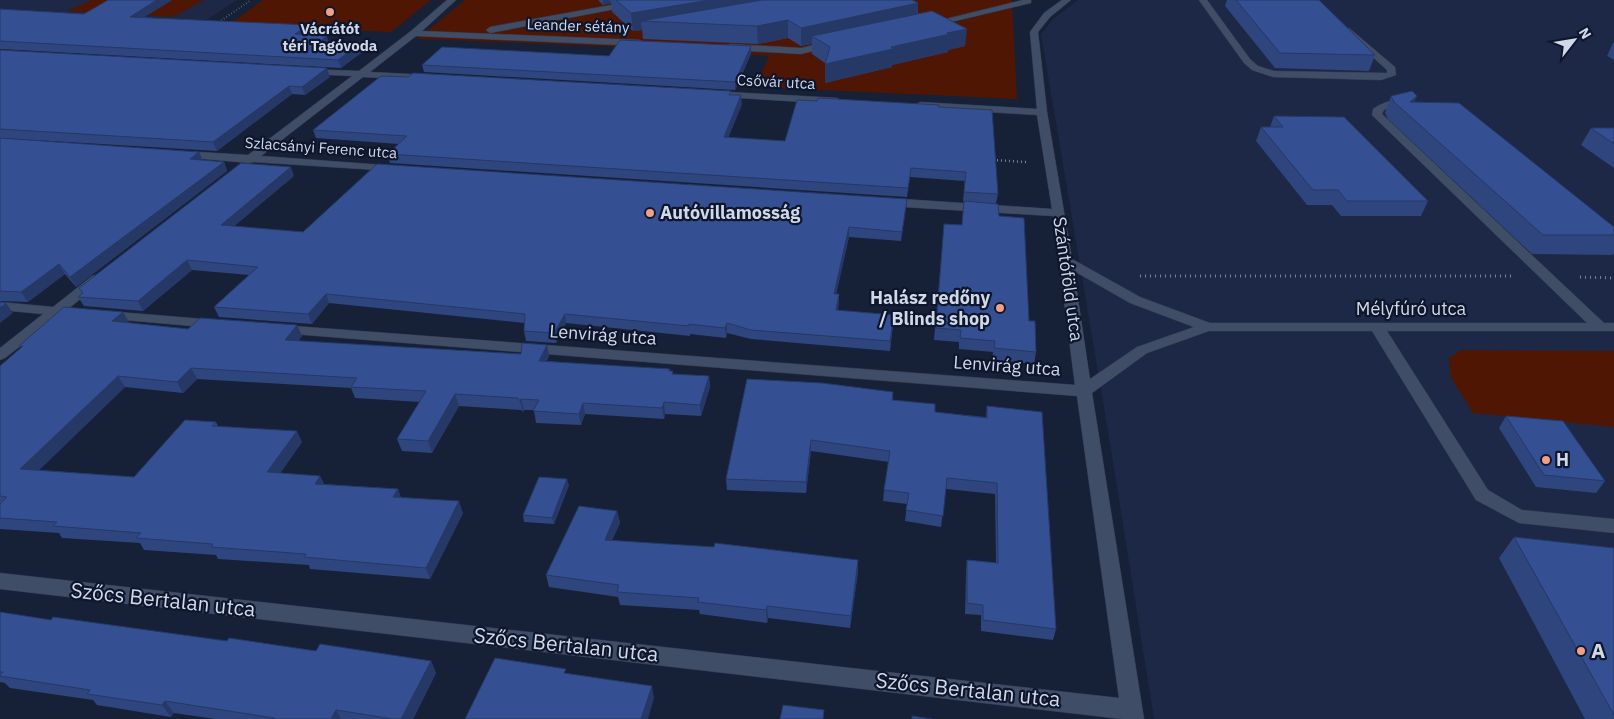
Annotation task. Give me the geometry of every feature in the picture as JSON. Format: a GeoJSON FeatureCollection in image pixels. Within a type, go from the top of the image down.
{"type":"FeatureCollection","features":[{"type":"Feature","properties":{"kind":"street"},"geometry":{"type":"LineString","coordinates":[[236,170],[414,33],[452,0]]}},
{"type":"Feature","properties":{"kind":"street"},"geometry":{"type":"LineString","coordinates":[[464,35],[652,0]]}},
{"type":"Feature","properties":{"kind":"street"},"geometry":{"type":"LineString","coordinates":[[923,25],[1028,3],[1027,0]]}},
{"type":"Feature","properties":{"kind":"street","name":"Szántóföld utca"},"geometry":{"type":"LineString","coordinates":[[1067,0],[1047,15],[1034,32],[1042,112],[1066,261],[1132,714]]}},
{"type":"Feature","properties":{"kind":"street"},"geometry":{"type":"LineString","coordinates":[[1203,0],[1247,61],[1255,68],[1273,74],[1382,77],[1391,75],[1392,69],[1343,26]]}},
{"type":"Feature","properties":{"kind":"street","name":"Leander sétány"},"geometry":{"type":"LineString","coordinates":[[414,33],[607,41],[646,39]]}},
{"type":"Feature","properties":{"kind":"street"},"geometry":{"type":"LineString","coordinates":[[723,47],[800,50],[838,43]]}},
{"type":"Feature","properties":{"kind":"street"},"geometry":{"type":"LineString","coordinates":[[302,71],[439,79]]}},
{"type":"Feature","properties":{"kind":"street","name":"Csővár utca"},"geometry":{"type":"LineString","coordinates":[[695,93],[843,101]]}},
{"type":"Feature","properties":{"kind":"street"},"geometry":{"type":"LineString","coordinates":[[1424,105],[1390,104],[1377,111],[1377,115],[1546,276],[1607,327]]}},
{"type":"Feature","properties":{"kind":"street"},"geometry":{"type":"LineString","coordinates":[[912,105],[1042,112]]}},
{"type":"Feature","properties":{"kind":"street","name":"Szlacsányi Ferenc utca"},"geometry":{"type":"LineString","coordinates":[[174,153],[410,169]]}},
{"type":"Feature","properties":{"kind":"street"},"geometry":{"type":"LineString","coordinates":[[874,201],[1058,213]]}},
{"type":"Feature","properties":{"kind":"street","name":"Mélyfúró utca"},"geometry":{"type":"LineString","coordinates":[[1066,261],[1135,300],[1208,327]]}},
{"type":"Feature","properties":{"kind":"street"},"geometry":{"type":"LineString","coordinates":[[0,355],[102,274]]}},
{"type":"Feature","properties":{"kind":"street"},"geometry":{"type":"LineString","coordinates":[[0,306],[234,325]]}},
{"type":"Feature","properties":{"kind":"street","name":"Lenvirág utca"},"geometry":{"type":"LineString","coordinates":[[264,327],[1084,391]]}},
{"type":"Feature","properties":{"kind":"street","name":"Mélyfúró utca"},"geometry":{"type":"LineString","coordinates":[[1084,391],[1142,350],[1208,327],[1607,327]]}},
{"type":"Feature","properties":{"kind":"street"},"geometry":{"type":"LineString","coordinates":[[1377,327],[1482,495],[1519,516],[1614,526]]}},
{"type":"Feature","properties":{"kind":"street","name":"Szőcs Bertalan utca"},"geometry":{"type":"LineString","coordinates":[[0,581],[1132,714]]}},
{"type":"Feature","properties":{"kind":"path"},"geometry":{"type":"LineString","coordinates":[[218,23],[251,0]]}},
{"type":"Feature","properties":{"kind":"path"},"geometry":{"type":"LineString","coordinates":[[984,160],[1024,162]]}},
{"type":"Feature","properties":{"kind":"path"},"geometry":{"type":"LineString","coordinates":[[1093,276],[1546,276],[1614,278]]}},
{"type":"Feature","properties":{"kind":"shaded area"},"geometry":{"type":"Polygon","coordinates":[[[0,0],[237,0],[205,21],[0,12],[0,0]]]}},
{"type":"Feature","properties":{"kind":"shaded area"},"geometry":{"type":"Polygon","coordinates":[[[91,0],[204,0],[173,17],[67,11],[91,0]]]}},
{"type":"Feature","properties":{"kind":"shaded area","name":"Vácrátót téri Tagóvoda"},"geometry":{"type":"Polygon","coordinates":[[[263,0],[431,0],[391,32],[228,25],[263,0]]]}},
{"type":"Feature","properties":{"kind":"shaded area"},"geometry":{"type":"Polygon","coordinates":[[[465,0],[1012,0],[1017,99],[755,87],[769,56],[652,48],[417,39],[465,0]]]}},
{"type":"Feature","properties":{"kind":"shaded area"},"geometry":{"type":"Polygon","coordinates":[[[1078,0],[1614,0],[1614,719],[1154,719],[1041,34],[1053,19],[1078,0]]]}},
{"type":"Feature","properties":{"kind":"shaded area"},"geometry":{"type":"Polygon","coordinates":[[[1461,350],[1614,351],[1614,427],[1473,413],[1451,378],[1449,358],[1461,350]]]}},
{"type":"Feature","properties":{"kind":"building"},"geometry":{"type":"Polygon","coordinates":[[[108,0],[157,0],[130,17],[309,25],[295,34],[327,36],[320,41],[362,42],[338,60],[0,41],[0,9],[84,14],[108,0]]]}},
{"type":"Feature","properties":{"kind":"building"},"geometry":{"type":"Polygon","coordinates":[[[616,0],[710,0],[631,13],[616,0]]]}},
{"type":"Feature","properties":{"kind":"building"},"geometry":{"type":"Polygon","coordinates":[[[762,0],[912,0],[918,3],[801,28],[788,20],[757,26],[641,21],[762,0]]]}},
{"type":"Feature","properties":{"kind":"building"},"geometry":{"type":"Polygon","coordinates":[[[1236,0],[1319,0],[1375,55],[1280,53],[1236,0]]]}},
{"type":"Feature","properties":{"kind":"building"},"geometry":{"type":"Polygon","coordinates":[[[932,11],[967,29],[891,47],[893,49],[825,64],[830,47],[812,36],[932,11]]]}},
{"type":"Feature","properties":{"kind":"building"},"geometry":{"type":"Polygon","coordinates":[[[620,40],[751,46],[735,82],[422,65],[442,47],[609,56],[620,40]]]}},
{"type":"Feature","properties":{"kind":"building"},"geometry":{"type":"Polygon","coordinates":[[[0,50],[327,68],[302,87],[289,86],[213,142],[0,129],[0,50]]]}},
{"type":"Feature","properties":{"kind":"building"},"geometry":{"type":"Polygon","coordinates":[[[413,73],[731,91],[729,95],[741,95],[724,137],[785,141],[797,100],[817,101],[818,98],[992,110],[998,194],[964,192],[966,172],[911,168],[908,188],[388,154],[407,136],[313,130],[381,76],[408,77],[413,73]]]}},
{"type":"Feature","properties":{"kind":"building"},"geometry":{"type":"Polygon","coordinates":[[[1412,91],[1417,96],[1410,102],[1459,103],[1614,227],[1614,235],[1543,235],[1394,102],[1391,96],[1412,91]]]}},
{"type":"Feature","properties":{"kind":"building"},"geometry":{"type":"Polygon","coordinates":[[[1274,116],[1344,117],[1428,201],[1347,201],[1338,190],[1313,190],[1261,127],[1283,127],[1274,116]]]}},
{"type":"Feature","properties":{"kind":"building"},"geometry":{"type":"Polygon","coordinates":[[[1591,128],[1614,128],[1614,144],[1591,128]]]}},
{"type":"Feature","properties":{"kind":"building"},"geometry":{"type":"Polygon","coordinates":[[[0,138],[199,152],[190,159],[224,162],[70,277],[59,264],[21,292],[0,291],[0,138]]]}},
{"type":"Feature","properties":{"kind":"building"},"geometry":{"type":"Polygon","coordinates":[[[241,163],[291,167],[221,225],[303,232],[377,164],[907,199],[902,232],[849,227],[834,294],[839,294],[836,310],[894,315],[890,341],[751,330],[727,323],[725,328],[689,324],[689,326],[565,314],[554,333],[524,331],[525,314],[326,294],[308,314],[214,307],[258,267],[187,260],[138,301],[78,297],[83,293],[79,288],[241,163]]]}},
{"type":"Feature","properties":{"kind":"building"},"geometry":{"type":"Polygon","coordinates":[[[964,201],[998,204],[999,216],[1024,218],[1029,321],[1035,321],[1036,352],[994,348],[995,341],[960,338],[961,330],[936,328],[944,224],[962,225],[964,201]]]}},
{"type":"Feature","properties":{"kind":"building"},"geometry":{"type":"Polygon","coordinates":[[[0,302],[6,303],[0,308],[0,302]]]}},
{"type":"Feature","properties":{"kind":"building"},"geometry":{"type":"Polygon","coordinates":[[[64,307],[123,312],[112,321],[188,329],[200,318],[297,325],[285,340],[521,354],[522,343],[547,345],[539,361],[670,369],[669,371],[673,371],[672,374],[709,376],[700,405],[664,402],[662,408],[583,403],[579,414],[533,411],[539,400],[521,399],[520,401],[518,398],[455,394],[428,441],[397,439],[426,391],[351,387],[357,378],[191,368],[177,382],[118,376],[20,469],[134,477],[185,420],[216,422],[212,426],[297,431],[267,472],[320,476],[315,484],[398,489],[393,497],[459,501],[426,568],[304,557],[306,554],[211,547],[213,544],[136,538],[141,533],[53,526],[57,522],[0,518],[0,504],[7,497],[0,496],[0,366],[23,346],[19,346],[64,307]]]}},
{"type":"Feature","properties":{"kind":"building"},"geometry":{"type":"Polygon","coordinates":[[[747,379],[822,383],[893,392],[892,400],[935,404],[935,412],[987,418],[987,406],[1042,412],[1056,629],[983,620],[983,605],[967,603],[967,560],[998,563],[997,483],[947,478],[943,516],[906,510],[909,493],[884,490],[890,451],[811,440],[806,482],[726,479],[747,379]]]}},
{"type":"Feature","properties":{"kind":"building"},"geometry":{"type":"Polygon","coordinates":[[[1506,416],[1563,421],[1605,481],[1544,475],[1506,416]]]}},
{"type":"Feature","properties":{"kind":"building"},"geometry":{"type":"Polygon","coordinates":[[[539,477],[567,479],[552,518],[523,515],[539,477]]]}},
{"type":"Feature","properties":{"kind":"building"},"geometry":{"type":"Polygon","coordinates":[[[579,506],[617,511],[605,540],[714,547],[715,543],[858,560],[851,616],[767,606],[766,610],[698,602],[699,598],[617,592],[619,585],[546,575],[579,506]]]}},
{"type":"Feature","properties":{"kind":"building"},"geometry":{"type":"Polygon","coordinates":[[[1514,537],[1614,548],[1614,715],[1514,537]]]}},
{"type":"Feature","properties":{"kind":"building"},"geometry":{"type":"Polygon","coordinates":[[[0,612],[51,620],[53,617],[227,641],[229,638],[316,651],[320,644],[431,661],[401,719],[336,710],[331,719],[274,719],[165,701],[162,705],[87,694],[90,690],[0,676],[3,672],[0,672],[0,612]]]}},
{"type":"Feature","properties":{"kind":"building"},"geometry":{"type":"Polygon","coordinates":[[[495,658],[566,669],[564,673],[652,686],[641,719],[465,719],[495,658]]]}},
{"type":"Feature","properties":{"kind":"building"},"geometry":{"type":"Polygon","coordinates":[[[783,705],[824,710],[823,719],[780,719],[783,705]]]}},
{"type":"Feature","properties":{"kind":"building"},"geometry":{"type":"Polygon","coordinates":[[[912,716],[932,719],[912,719],[912,716]]]}},
{"type":"Feature","properties":{"kind":"place","name":"Vácrátót téri Tagóvoda"},"geometry":{"type":"Point","coordinates":[330,12]}},
{"type":"Feature","properties":{"kind":"place","name":"Autóvillamosság"},"geometry":{"type":"Point","coordinates":[650,213]}},
{"type":"Feature","properties":{"kind":"place","name":"Halász redőny / Blinds shop"},"geometry":{"type":"Point","coordinates":[1000,308]}},
{"type":"Feature","properties":{"kind":"place","name":"H"},"geometry":{"type":"Point","coordinates":[1546,460]}},
{"type":"Feature","properties":{"kind":"place","name":"A"},"geometry":{"type":"Point","coordinates":[1581,651]}}]}
